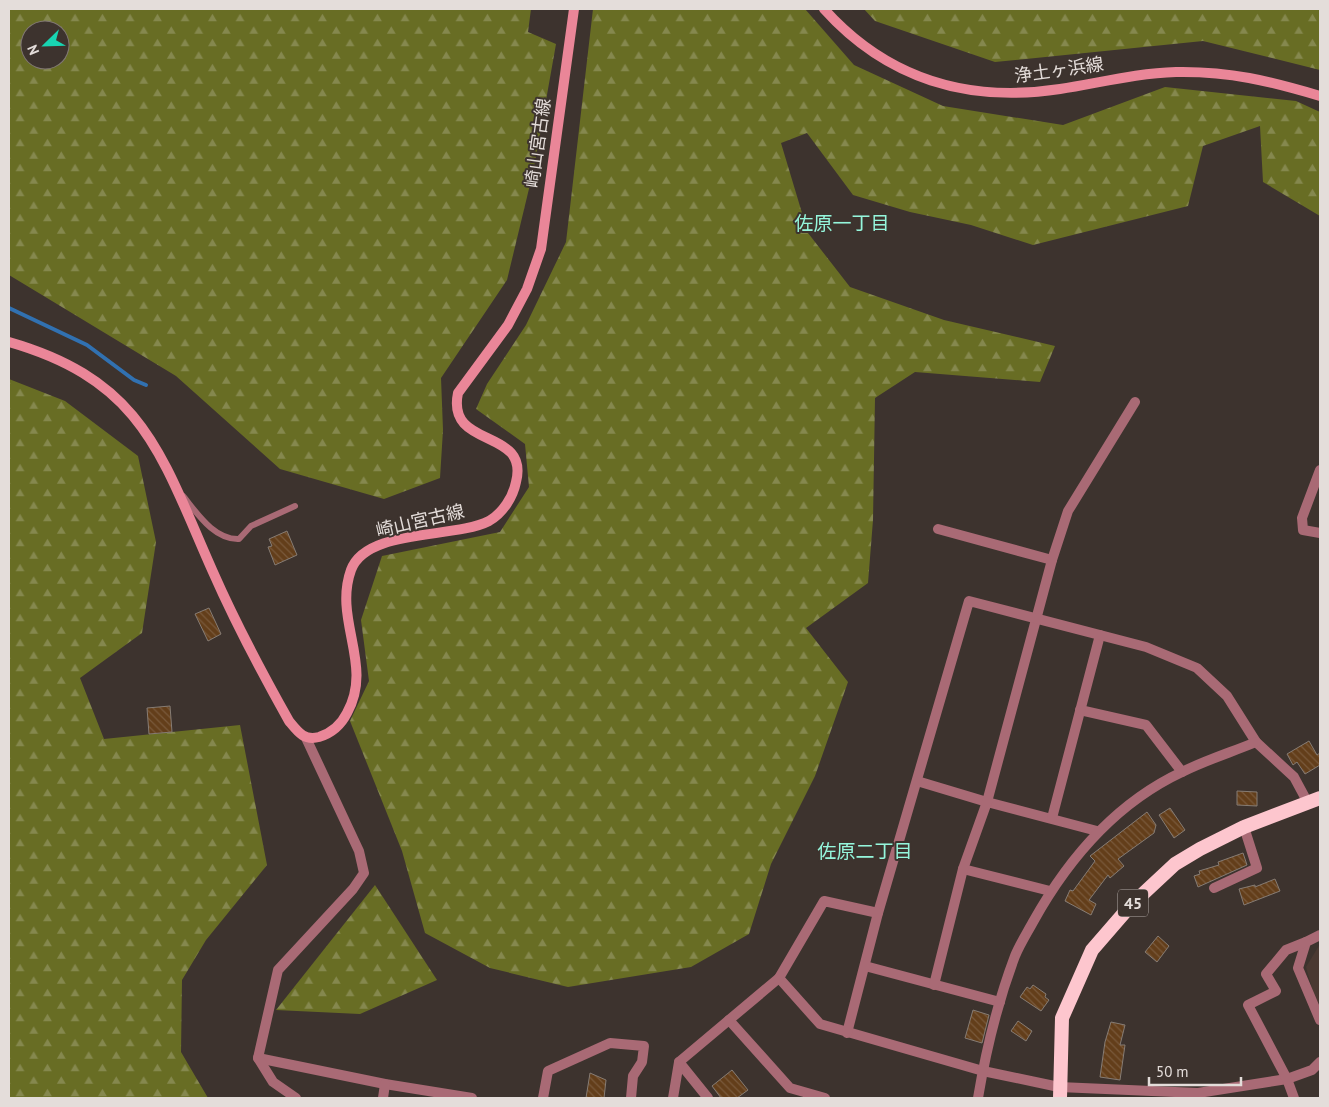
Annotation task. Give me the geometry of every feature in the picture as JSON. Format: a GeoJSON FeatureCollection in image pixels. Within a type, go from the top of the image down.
{"type":"FeatureCollection","features":[{"type":"Feature","properties":{"kind":"highway","name":"45"},"geometry":{"type":"LineString","coordinates":[[1059,1093],[1062,1018],[1092,950],[1131,904],[1175,864],[1244,827],[1314,800]]}},
{"type":"Feature","properties":{"kind":"main road","name":"崎山宮古線"},"geometry":{"type":"LineString","coordinates":[[306,738],[312,739],[333,730],[343,721],[353,702],[358,684],[358,668],[346,610],[351,568],[358,558],[376,546],[489,521],[504,509],[517,481],[518,466],[512,452],[505,446],[465,426],[458,415],[456,403],[458,393],[508,325],[526,289],[541,249],[574,9]]}},
{"type":"Feature","properties":{"kind":"main road","name":"浄土ヶ浜線"},"geometry":{"type":"LineString","coordinates":[[824,9],[837,24],[869,49],[916,77],[960,89],[1008,94],[1059,89],[1136,74],[1220,72],[1258,78],[1320,96]]}},
{"type":"Feature","properties":{"kind":"main road"},"geometry":{"type":"LineString","coordinates":[[9,342],[36,350],[66,364],[102,385],[136,416],[147,432],[180,493],[213,573],[282,709],[293,726],[306,738]]}},
{"type":"Feature","properties":{"kind":"street"},"geometry":{"type":"LineString","coordinates":[[934,985],[963,869],[987,802],[1052,560],[1074,499],[1135,402]]}},
{"type":"Feature","properties":{"kind":"street"},"geometry":{"type":"LineString","coordinates":[[1320,470],[1302,518],[1303,530],[1320,533]]}},
{"type":"Feature","properties":{"kind":"street"},"geometry":{"type":"LineString","coordinates":[[938,530],[1052,560]]}},
{"type":"Feature","properties":{"kind":"street"},"geometry":{"type":"LineString","coordinates":[[848,1033],[878,913],[969,601],[1146,646],[1197,668],[1227,696],[1256,742],[1294,777],[1314,800]]}},
{"type":"Feature","properties":{"kind":"street"},"geometry":{"type":"LineString","coordinates":[[1052,818],[1100,635]]}},
{"type":"Feature","properties":{"kind":"street"},"geometry":{"type":"LineString","coordinates":[[1080,710],[1146,725],[1182,772]]}},
{"type":"Feature","properties":{"kind":"street"},"geometry":{"type":"LineString","coordinates":[[296,1098],[273,1082],[258,1058],[278,970],[354,889],[364,873],[358,850],[306,738]]}},
{"type":"Feature","properties":{"kind":"street"},"geometry":{"type":"LineString","coordinates":[[978,1098],[982,1071],[1000,1002],[1016,954],[1050,891],[1097,831],[1141,797],[1182,772],[1256,742]]}},
{"type":"Feature","properties":{"kind":"street"},"geometry":{"type":"LineString","coordinates":[[918,781],[987,802],[1097,831]]}},
{"type":"Feature","properties":{"kind":"street"},"geometry":{"type":"LineString","coordinates":[[1214,888],[1257,868],[1244,827]]}},
{"type":"Feature","properties":{"kind":"street"},"geometry":{"type":"LineString","coordinates":[[963,869],[1050,891]]}},
{"type":"Feature","properties":{"kind":"street"},"geometry":{"type":"LineString","coordinates":[[673,1098],[679,1062],[779,978],[824,900],[878,913]]}},
{"type":"Feature","properties":{"kind":"street"},"geometry":{"type":"LineString","coordinates":[[1294,1098],[1287,1079],[1248,1005],[1276,991],[1266,974],[1286,950],[1320,934]]}},
{"type":"Feature","properties":{"kind":"street"},"geometry":{"type":"LineString","coordinates":[[1306,942],[1298,968],[1320,1020]]}},
{"type":"Feature","properties":{"kind":"street"},"geometry":{"type":"LineString","coordinates":[[865,966],[1000,1002]]}},
{"type":"Feature","properties":{"kind":"street"},"geometry":{"type":"LineString","coordinates":[[779,978],[820,1024],[1059,1093],[1187,1095],[1287,1079],[1312,1070],[1320,1062]]}},
{"type":"Feature","properties":{"kind":"street"},"geometry":{"type":"LineString","coordinates":[[729,1020],[790,1088],[825,1098]]}},
{"type":"Feature","properties":{"kind":"street"},"geometry":{"type":"LineString","coordinates":[[543,1098],[548,1071],[610,1043],[644,1046],[642,1062],[633,1076],[631,1098]]}},
{"type":"Feature","properties":{"kind":"street"},"geometry":{"type":"LineString","coordinates":[[258,1058],[385,1084],[472,1098]]}},
{"type":"Feature","properties":{"kind":"street"},"geometry":{"type":"LineString","coordinates":[[679,1062],[708,1098]]}},
{"type":"Feature","properties":{"kind":"street"},"geometry":{"type":"LineString","coordinates":[[383,1098],[385,1084]]}},
{"type":"Feature","properties":{"kind":"lane"},"geometry":{"type":"LineString","coordinates":[[180,493],[211,528],[230,540],[239,539],[251,526],[295,506]]}},
{"type":"Feature","properties":{"kind":"shaded area"},"geometry":{"type":"Polygon","coordinates":[[[1320,944],[1320,1006],[1314,995],[1306,967],[1320,944]]]}},
{"type":"Feature","properties":{"kind":"green space"},"geometry":{"type":"Polygon","coordinates":[[[9,9],[531,9],[528,32],[556,44],[534,168],[507,280],[441,378],[443,430],[440,478],[384,499],[280,469],[176,376],[9,275],[9,9]]]}},
{"type":"Feature","properties":{"kind":"green space"},"geometry":{"type":"Polygon","coordinates":[[[593,9],[805,9],[854,65],[943,106],[1063,125],[1165,87],[1296,101],[1320,112],[1320,216],[1263,182],[1260,126],[1203,146],[1188,206],[1033,245],[971,225],[910,212],[853,195],[807,133],[781,143],[808,233],[850,287],[944,320],[1055,346],[1040,382],[915,372],[875,398],[873,520],[868,583],[806,628],[848,682],[815,776],[771,864],[749,934],[691,967],[568,987],[490,968],[425,933],[402,851],[350,721],[369,681],[361,620],[382,556],[500,532],[529,487],[525,444],[476,409],[487,384],[526,325],[566,242],[593,9]]]}},
{"type":"Feature","properties":{"kind":"green space"},"geometry":{"type":"Polygon","coordinates":[[[864,9],[1320,9],[1320,70],[1203,41],[995,62],[875,21],[864,9]]]}},
{"type":"Feature","properties":{"kind":"green space"},"geometry":{"type":"Polygon","coordinates":[[[9,379],[65,401],[138,456],[156,542],[142,633],[80,678],[104,739],[240,725],[267,865],[206,940],[182,980],[181,1052],[208,1098],[9,1098],[9,379]]]}},
{"type":"Feature","properties":{"kind":"green space"},"geometry":{"type":"Polygon","coordinates":[[[375,885],[437,980],[360,1014],[276,1010],[375,885]]]}},
{"type":"Feature","properties":{"kind":"building"},"geometry":{"type":"Polygon","coordinates":[[[287,531],[297,555],[275,565],[268,547],[272,546],[269,539],[287,531]]]}},
{"type":"Feature","properties":{"kind":"building"},"geometry":{"type":"Polygon","coordinates":[[[209,608],[221,634],[208,641],[195,614],[209,608]]]}},
{"type":"Feature","properties":{"kind":"building"},"geometry":{"type":"Polygon","coordinates":[[[170,706],[172,732],[149,734],[147,708],[170,706]]]}},
{"type":"Feature","properties":{"kind":"building"},"geometry":{"type":"Polygon","coordinates":[[[1309,741],[1317,755],[1320,753],[1320,765],[1305,774],[1297,762],[1293,765],[1287,754],[1309,741]]]}},
{"type":"Feature","properties":{"kind":"building"},"geometry":{"type":"Polygon","coordinates":[[[1237,791],[1257,792],[1257,806],[1237,805],[1237,791]]]}},
{"type":"Feature","properties":{"kind":"building"},"geometry":{"type":"Polygon","coordinates":[[[1170,808],[1185,830],[1174,838],[1159,815],[1170,808]]]}},
{"type":"Feature","properties":{"kind":"building"},"geometry":{"type":"Polygon","coordinates":[[[1147,812],[1156,825],[1154,833],[1118,859],[1124,866],[1110,878],[1108,875],[1089,900],[1096,904],[1091,915],[1065,901],[1070,890],[1073,891],[1095,861],[1090,856],[1147,812]]]}},
{"type":"Feature","properties":{"kind":"building"},"geometry":{"type":"Polygon","coordinates":[[[1243,853],[1247,865],[1198,887],[1194,876],[1200,874],[1199,871],[1219,865],[1218,862],[1243,853]]]}},
{"type":"Feature","properties":{"kind":"building"},"geometry":{"type":"Polygon","coordinates":[[[1275,879],[1280,891],[1244,905],[1239,889],[1255,885],[1255,887],[1275,879]]]}},
{"type":"Feature","properties":{"kind":"building"},"geometry":{"type":"Polygon","coordinates":[[[1158,936],[1169,946],[1157,962],[1145,952],[1158,936]]]}},
{"type":"Feature","properties":{"kind":"building"},"geometry":{"type":"Polygon","coordinates":[[[1033,985],[1046,994],[1045,997],[1049,1000],[1041,1011],[1020,997],[1027,987],[1030,989],[1033,985]]]}},
{"type":"Feature","properties":{"kind":"building"},"geometry":{"type":"Polygon","coordinates":[[[973,1010],[989,1015],[982,1043],[965,1038],[973,1010]]]}},
{"type":"Feature","properties":{"kind":"building"},"geometry":{"type":"Polygon","coordinates":[[[1018,1021],[1032,1031],[1026,1041],[1011,1031],[1018,1021]]]}},
{"type":"Feature","properties":{"kind":"building"},"geometry":{"type":"Polygon","coordinates":[[[1111,1022],[1125,1025],[1120,1045],[1125,1045],[1120,1080],[1100,1077],[1105,1042],[1111,1022]]]}},
{"type":"Feature","properties":{"kind":"building"},"geometry":{"type":"Polygon","coordinates":[[[732,1070],[748,1090],[737,1098],[721,1098],[712,1086],[732,1070]]]}},
{"type":"Feature","properties":{"kind":"building"},"geometry":{"type":"Polygon","coordinates":[[[590,1073],[606,1080],[604,1098],[586,1098],[590,1073]]]}},
{"type":"Feature","properties":{"kind":"waterway"},"geometry":{"type":"LineString","coordinates":[[9,308],[87,345],[134,380],[146,385]]}},
{"type":"Feature","properties":{"kind":"district","name":"佐原一丁目"},"geometry":{"type":"Point","coordinates":[842,223]}},
{"type":"Feature","properties":{"kind":"district","name":"佐原二丁目"},"geometry":{"type":"Point","coordinates":[865,851]}}]}
